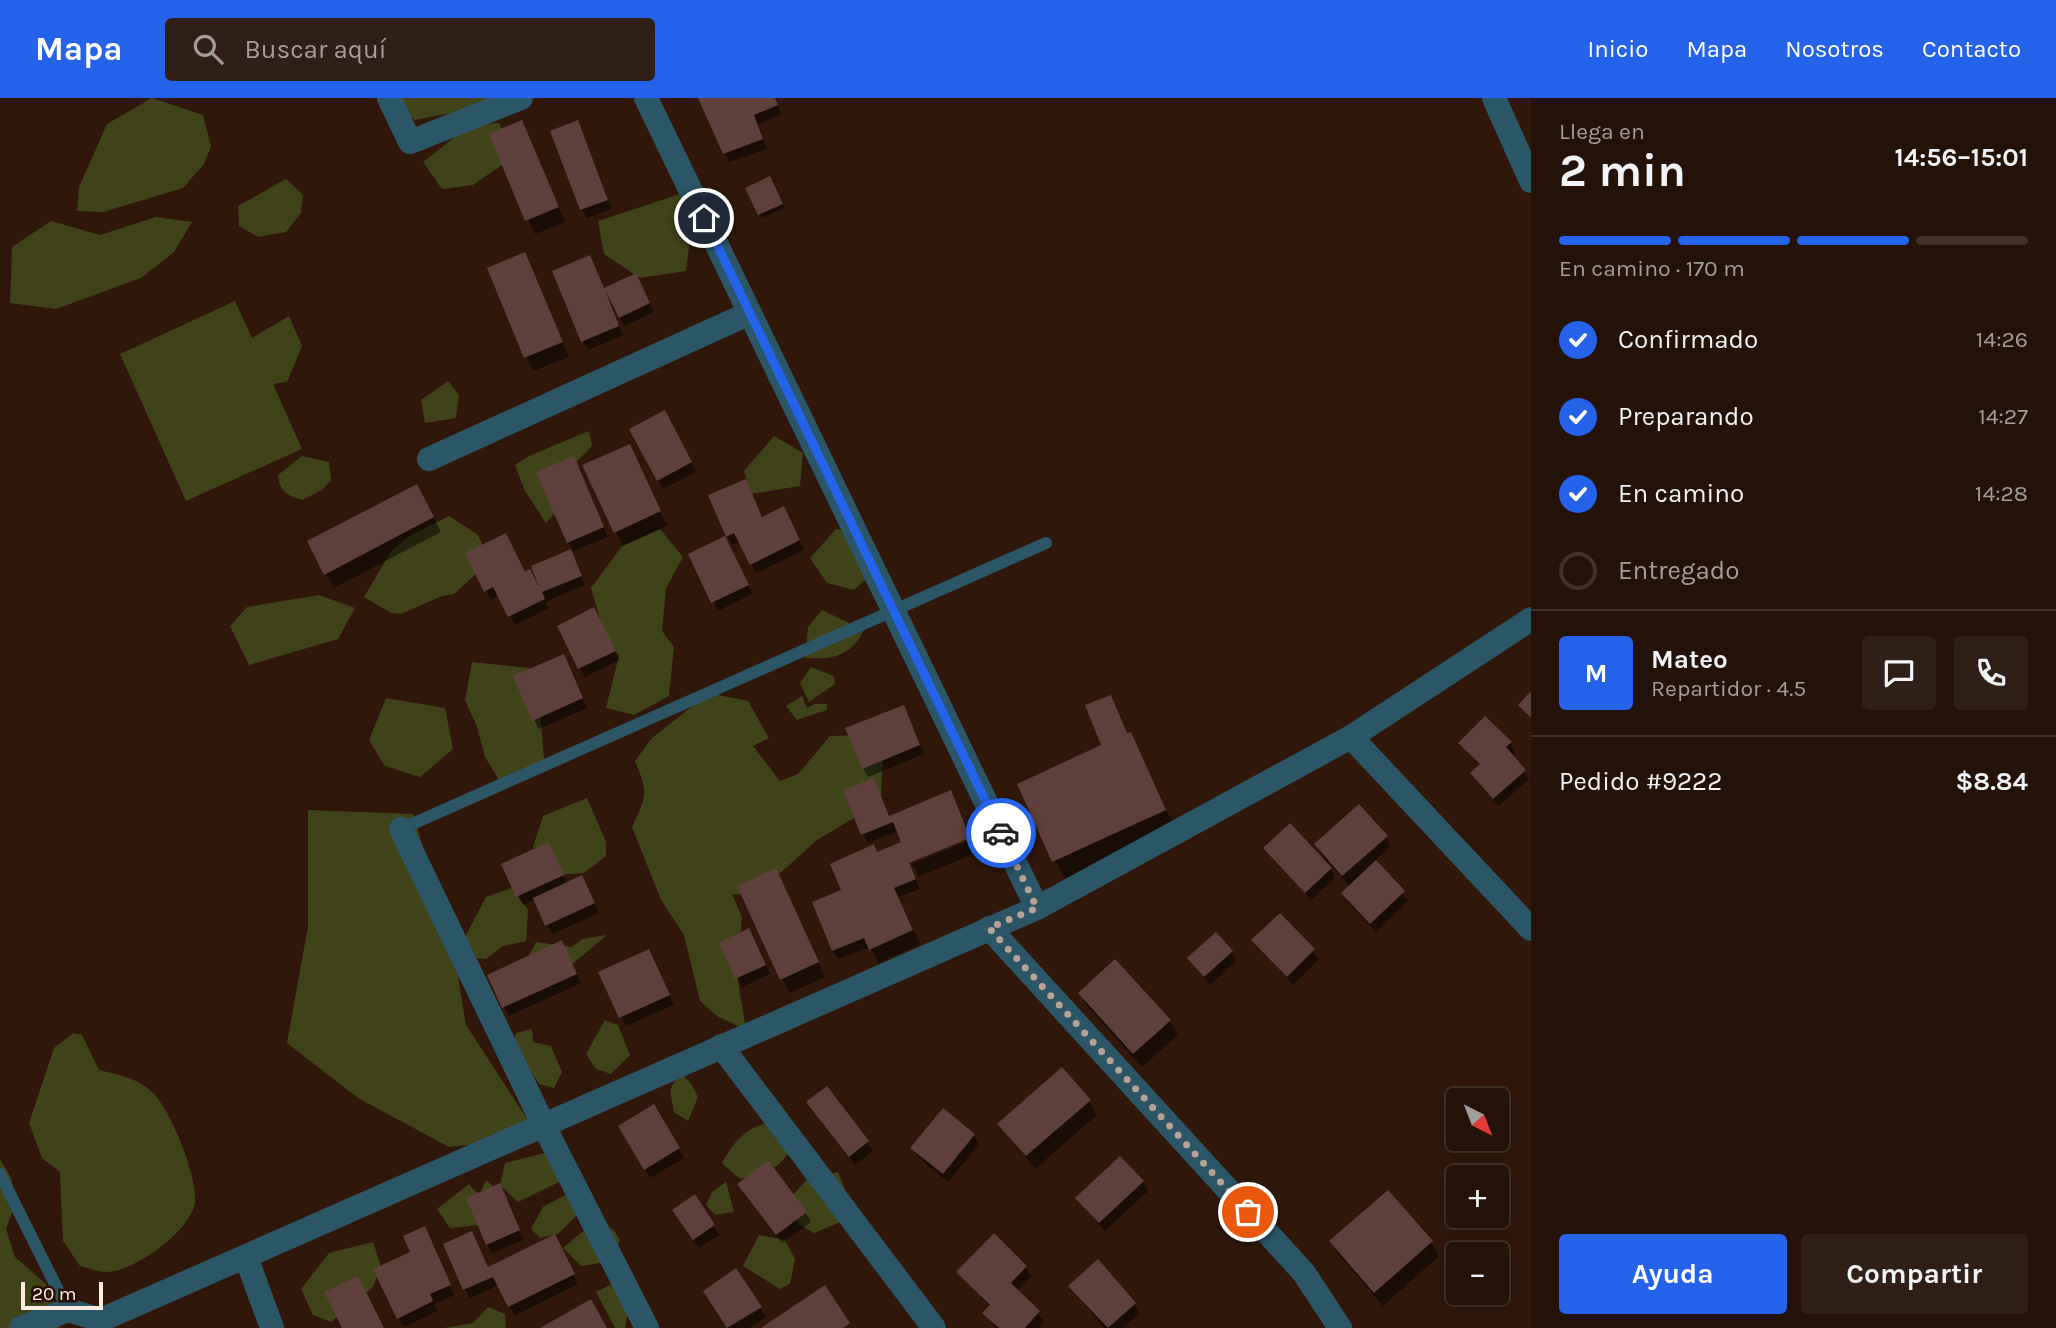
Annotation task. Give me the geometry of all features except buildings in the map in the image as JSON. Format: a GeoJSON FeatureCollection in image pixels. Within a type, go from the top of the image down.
{"type":"FeatureCollection","features":[{"type":"Feature","properties":{"kind":"street"},"geometry":{"type":"LineString","coordinates":[[389,98],[410,142],[521,98]]}},
{"type":"Feature","properties":{"kind":"street"},"geometry":{"type":"LineString","coordinates":[[646,98],[1037,908]]}},
{"type":"Feature","properties":{"kind":"street"},"geometry":{"type":"LineString","coordinates":[[1494,98],[1531,181]]}},
{"type":"Feature","properties":{"kind":"street"},"geometry":{"type":"LineString","coordinates":[[429,459],[750,313]]}},
{"type":"Feature","properties":{"kind":"street"},"geometry":{"type":"LineString","coordinates":[[21,1328],[68,1310],[101,1320],[1037,908],[1351,737],[1531,619]]}},
{"type":"Feature","properties":{"kind":"street"},"geometry":{"type":"LineString","coordinates":[[1351,737],[1531,929]]}},
{"type":"Feature","properties":{"kind":"street"},"geometry":{"type":"LineString","coordinates":[[401,829],[544,1126],[647,1328]]}},
{"type":"Feature","properties":{"kind":"street"},"geometry":{"type":"LineString","coordinates":[[989,928],[1304,1273],[1340,1328]]}},
{"type":"Feature","properties":{"kind":"street"},"geometry":{"type":"LineString","coordinates":[[722,1046],[934,1328]]}},
{"type":"Feature","properties":{"kind":"street"},"geometry":{"type":"LineString","coordinates":[[246,1257],[272,1328]]}},
{"type":"Feature","properties":{"kind":"lane"},"geometry":{"type":"LineString","coordinates":[[401,829],[1046,543]]}},
{"type":"Feature","properties":{"kind":"lane"},"geometry":{"type":"LineString","coordinates":[[0,1174],[68,1310]]}},
{"type":"Feature","properties":{"kind":"green space"},"geometry":{"type":"Polygon","coordinates":[[[152,98],[203,115],[211,146],[204,164],[183,188],[103,212],[77,211],[79,187],[107,124],[152,98]]]}},
{"type":"Feature","properties":{"kind":"green space"},"geometry":{"type":"Polygon","coordinates":[[[386,98],[496,98],[476,108],[415,120],[386,98]]]}},
{"type":"Feature","properties":{"kind":"green space"},"geometry":{"type":"Polygon","coordinates":[[[499,123],[516,155],[473,185],[442,189],[423,162],[470,125],[499,123]]]}},
{"type":"Feature","properties":{"kind":"green space"},"geometry":{"type":"Polygon","coordinates":[[[286,179],[303,195],[301,213],[286,232],[258,237],[239,226],[238,206],[286,179]]]}},
{"type":"Feature","properties":{"kind":"green space"},"geometry":{"type":"Polygon","coordinates":[[[683,193],[693,216],[686,271],[640,278],[604,254],[598,221],[683,193]]]}},
{"type":"Feature","properties":{"kind":"green space"},"geometry":{"type":"Polygon","coordinates":[[[156,217],[192,222],[174,252],[141,278],[56,309],[10,303],[12,247],[51,221],[100,235],[156,217]]]}},
{"type":"Feature","properties":{"kind":"green space"},"geometry":{"type":"Polygon","coordinates":[[[235,301],[252,338],[289,316],[302,346],[287,382],[273,384],[302,449],[186,501],[120,354],[235,301]]]}},
{"type":"Feature","properties":{"kind":"green space"},"geometry":{"type":"Polygon","coordinates":[[[448,381],[459,395],[456,418],[425,423],[421,400],[448,381]]]}},
{"type":"Feature","properties":{"kind":"green space"},"geometry":{"type":"Polygon","coordinates":[[[589,431],[592,446],[563,476],[564,503],[546,523],[525,491],[515,465],[529,456],[589,431]]]}},
{"type":"Feature","properties":{"kind":"green space"},"geometry":{"type":"Polygon","coordinates":[[[774,436],[803,453],[800,486],[751,494],[744,471],[774,436]]]}},
{"type":"Feature","properties":{"kind":"green space"},"geometry":{"type":"Polygon","coordinates":[[[302,456],[329,462],[331,480],[322,490],[302,500],[285,492],[278,475],[302,456]]]}},
{"type":"Feature","properties":{"kind":"green space"},"geometry":{"type":"Polygon","coordinates":[[[449,516],[478,535],[490,561],[454,594],[442,596],[401,614],[391,613],[364,597],[392,550],[411,535],[449,516]]]}},
{"type":"Feature","properties":{"kind":"green space"},"geometry":{"type":"Polygon","coordinates":[[[660,529],[683,557],[666,588],[662,631],[674,647],[669,696],[634,715],[606,708],[619,656],[603,629],[591,588],[622,546],[660,529]]]}},
{"type":"Feature","properties":{"kind":"green space"},"geometry":{"type":"Polygon","coordinates":[[[836,529],[863,532],[882,565],[854,590],[827,583],[810,558],[836,529]]]}},
{"type":"Feature","properties":{"kind":"green space"},"geometry":{"type":"Polygon","coordinates":[[[319,595],[355,608],[338,639],[249,665],[230,626],[247,607],[319,595]]]}},
{"type":"Feature","properties":{"kind":"green space"},"geometry":{"type":"Polygon","coordinates":[[[822,610],[864,630],[847,651],[833,657],[805,658],[808,627],[822,610]]]}},
{"type":"Feature","properties":{"kind":"green space"},"geometry":{"type":"Polygon","coordinates":[[[472,662],[529,668],[540,709],[545,772],[501,783],[485,757],[477,727],[465,700],[472,662]]]}},
{"type":"Feature","properties":{"kind":"green space"},"geometry":{"type":"Polygon","coordinates":[[[811,667],[834,676],[835,684],[809,702],[800,683],[811,667]]]}},
{"type":"Feature","properties":{"kind":"green space"},"geometry":{"type":"Polygon","coordinates":[[[709,693],[748,701],[769,738],[753,746],[780,781],[798,774],[830,736],[866,735],[883,755],[881,798],[874,806],[817,840],[757,894],[732,894],[742,917],[737,975],[746,1030],[717,1016],[700,1001],[684,935],[661,900],[632,827],[644,794],[635,761],[652,738],[709,693]]]}},
{"type":"Feature","properties":{"kind":"green space"},"geometry":{"type":"Polygon","coordinates":[[[802,696],[807,708],[815,704],[827,704],[827,710],[797,720],[786,706],[802,696]]]}},
{"type":"Feature","properties":{"kind":"green space"},"geometry":{"type":"Polygon","coordinates":[[[386,698],[445,708],[453,749],[420,777],[385,766],[369,740],[386,698]]]}},
{"type":"Feature","properties":{"kind":"green space"},"geometry":{"type":"Polygon","coordinates":[[[587,798],[606,842],[606,856],[584,873],[556,875],[548,860],[533,847],[543,816],[587,798]]]}},
{"type":"Feature","properties":{"kind":"green space"},"geometry":{"type":"Polygon","coordinates":[[[308,810],[413,814],[453,947],[466,1025],[539,1137],[449,1147],[358,1098],[287,1043],[308,926],[308,810]]]}},
{"type":"Feature","properties":{"kind":"green space"},"geometry":{"type":"Polygon","coordinates":[[[512,888],[528,910],[526,941],[503,946],[486,959],[466,957],[465,937],[486,897],[512,888]]]}},
{"type":"Feature","properties":{"kind":"green space"},"geometry":{"type":"Polygon","coordinates":[[[607,935],[569,967],[521,971],[536,942],[572,947],[582,939],[607,935]]]}},
{"type":"Feature","properties":{"kind":"green space"},"geometry":{"type":"Polygon","coordinates":[[[605,1020],[618,1025],[630,1055],[611,1074],[596,1069],[586,1054],[605,1020]]]}},
{"type":"Feature","properties":{"kind":"green space"},"geometry":{"type":"Polygon","coordinates":[[[532,1029],[533,1042],[551,1046],[562,1072],[554,1088],[539,1084],[513,1044],[516,1033],[532,1029]]]}},
{"type":"Feature","properties":{"kind":"green space"},"geometry":{"type":"Polygon","coordinates":[[[73,1033],[82,1035],[99,1070],[135,1080],[153,1093],[160,1102],[188,1161],[195,1191],[191,1213],[172,1237],[160,1248],[118,1270],[103,1272],[80,1266],[63,1241],[60,1172],[42,1158],[29,1123],[54,1048],[73,1033]]]}},
{"type":"Feature","properties":{"kind":"green space"},"geometry":{"type":"Polygon","coordinates":[[[680,1072],[692,1085],[698,1097],[688,1121],[674,1112],[670,1090],[680,1072]]]}},
{"type":"Feature","properties":{"kind":"green space"},"geometry":{"type":"Polygon","coordinates":[[[782,1120],[790,1150],[775,1167],[740,1179],[722,1163],[739,1138],[753,1128],[782,1120]]]}},
{"type":"Feature","properties":{"kind":"green space"},"geometry":{"type":"Polygon","coordinates":[[[553,1151],[561,1181],[518,1202],[500,1185],[505,1163],[553,1151]]]}},
{"type":"Feature","properties":{"kind":"green space"},"geometry":{"type":"Polygon","coordinates":[[[0,1159],[11,1178],[16,1201],[6,1229],[15,1257],[46,1284],[55,1304],[60,1328],[0,1328],[0,1159]]]}},
{"type":"Feature","properties":{"kind":"green space"},"geometry":{"type":"Polygon","coordinates":[[[838,1172],[847,1194],[845,1220],[814,1233],[799,1224],[785,1204],[808,1178],[838,1172]]]}},
{"type":"Feature","properties":{"kind":"green space"},"geometry":{"type":"Polygon","coordinates":[[[486,1180],[507,1199],[478,1225],[450,1228],[437,1209],[469,1184],[479,1195],[486,1180]]]}},
{"type":"Feature","properties":{"kind":"green space"},"geometry":{"type":"Polygon","coordinates":[[[726,1182],[734,1212],[715,1215],[706,1205],[712,1192],[726,1182]]]}},
{"type":"Feature","properties":{"kind":"green space"},"geometry":{"type":"Polygon","coordinates":[[[567,1194],[583,1209],[558,1234],[540,1238],[531,1229],[543,1207],[567,1194]]]}},
{"type":"Feature","properties":{"kind":"green space"},"geometry":{"type":"Polygon","coordinates":[[[593,1223],[613,1229],[620,1240],[613,1261],[581,1266],[563,1248],[593,1223]]]}},
{"type":"Feature","properties":{"kind":"green space"},"geometry":{"type":"Polygon","coordinates":[[[759,1235],[785,1240],[795,1259],[790,1284],[780,1289],[743,1266],[759,1235]]]}},
{"type":"Feature","properties":{"kind":"green space"},"geometry":{"type":"Polygon","coordinates":[[[373,1242],[381,1267],[373,1287],[331,1322],[313,1315],[301,1289],[329,1253],[373,1242]]]}},
{"type":"Feature","properties":{"kind":"green space"},"geometry":{"type":"Polygon","coordinates":[[[612,1284],[628,1311],[625,1328],[615,1328],[596,1292],[612,1284]]]}},
{"type":"Feature","properties":{"kind":"green space"},"geometry":{"type":"Polygon","coordinates":[[[488,1307],[505,1314],[506,1328],[444,1328],[473,1323],[488,1307]]]}},
{"type":"Feature","properties":{"kind":"way so far"},"geometry":{"type":"LineString","coordinates":[[1001,833],[1037,908],[989,928],[1248,1212]]}},
{"type":"Feature","properties":{"kind":"route"},"geometry":{"type":"LineString","coordinates":[[704,218],[1001,833]]}}]}
